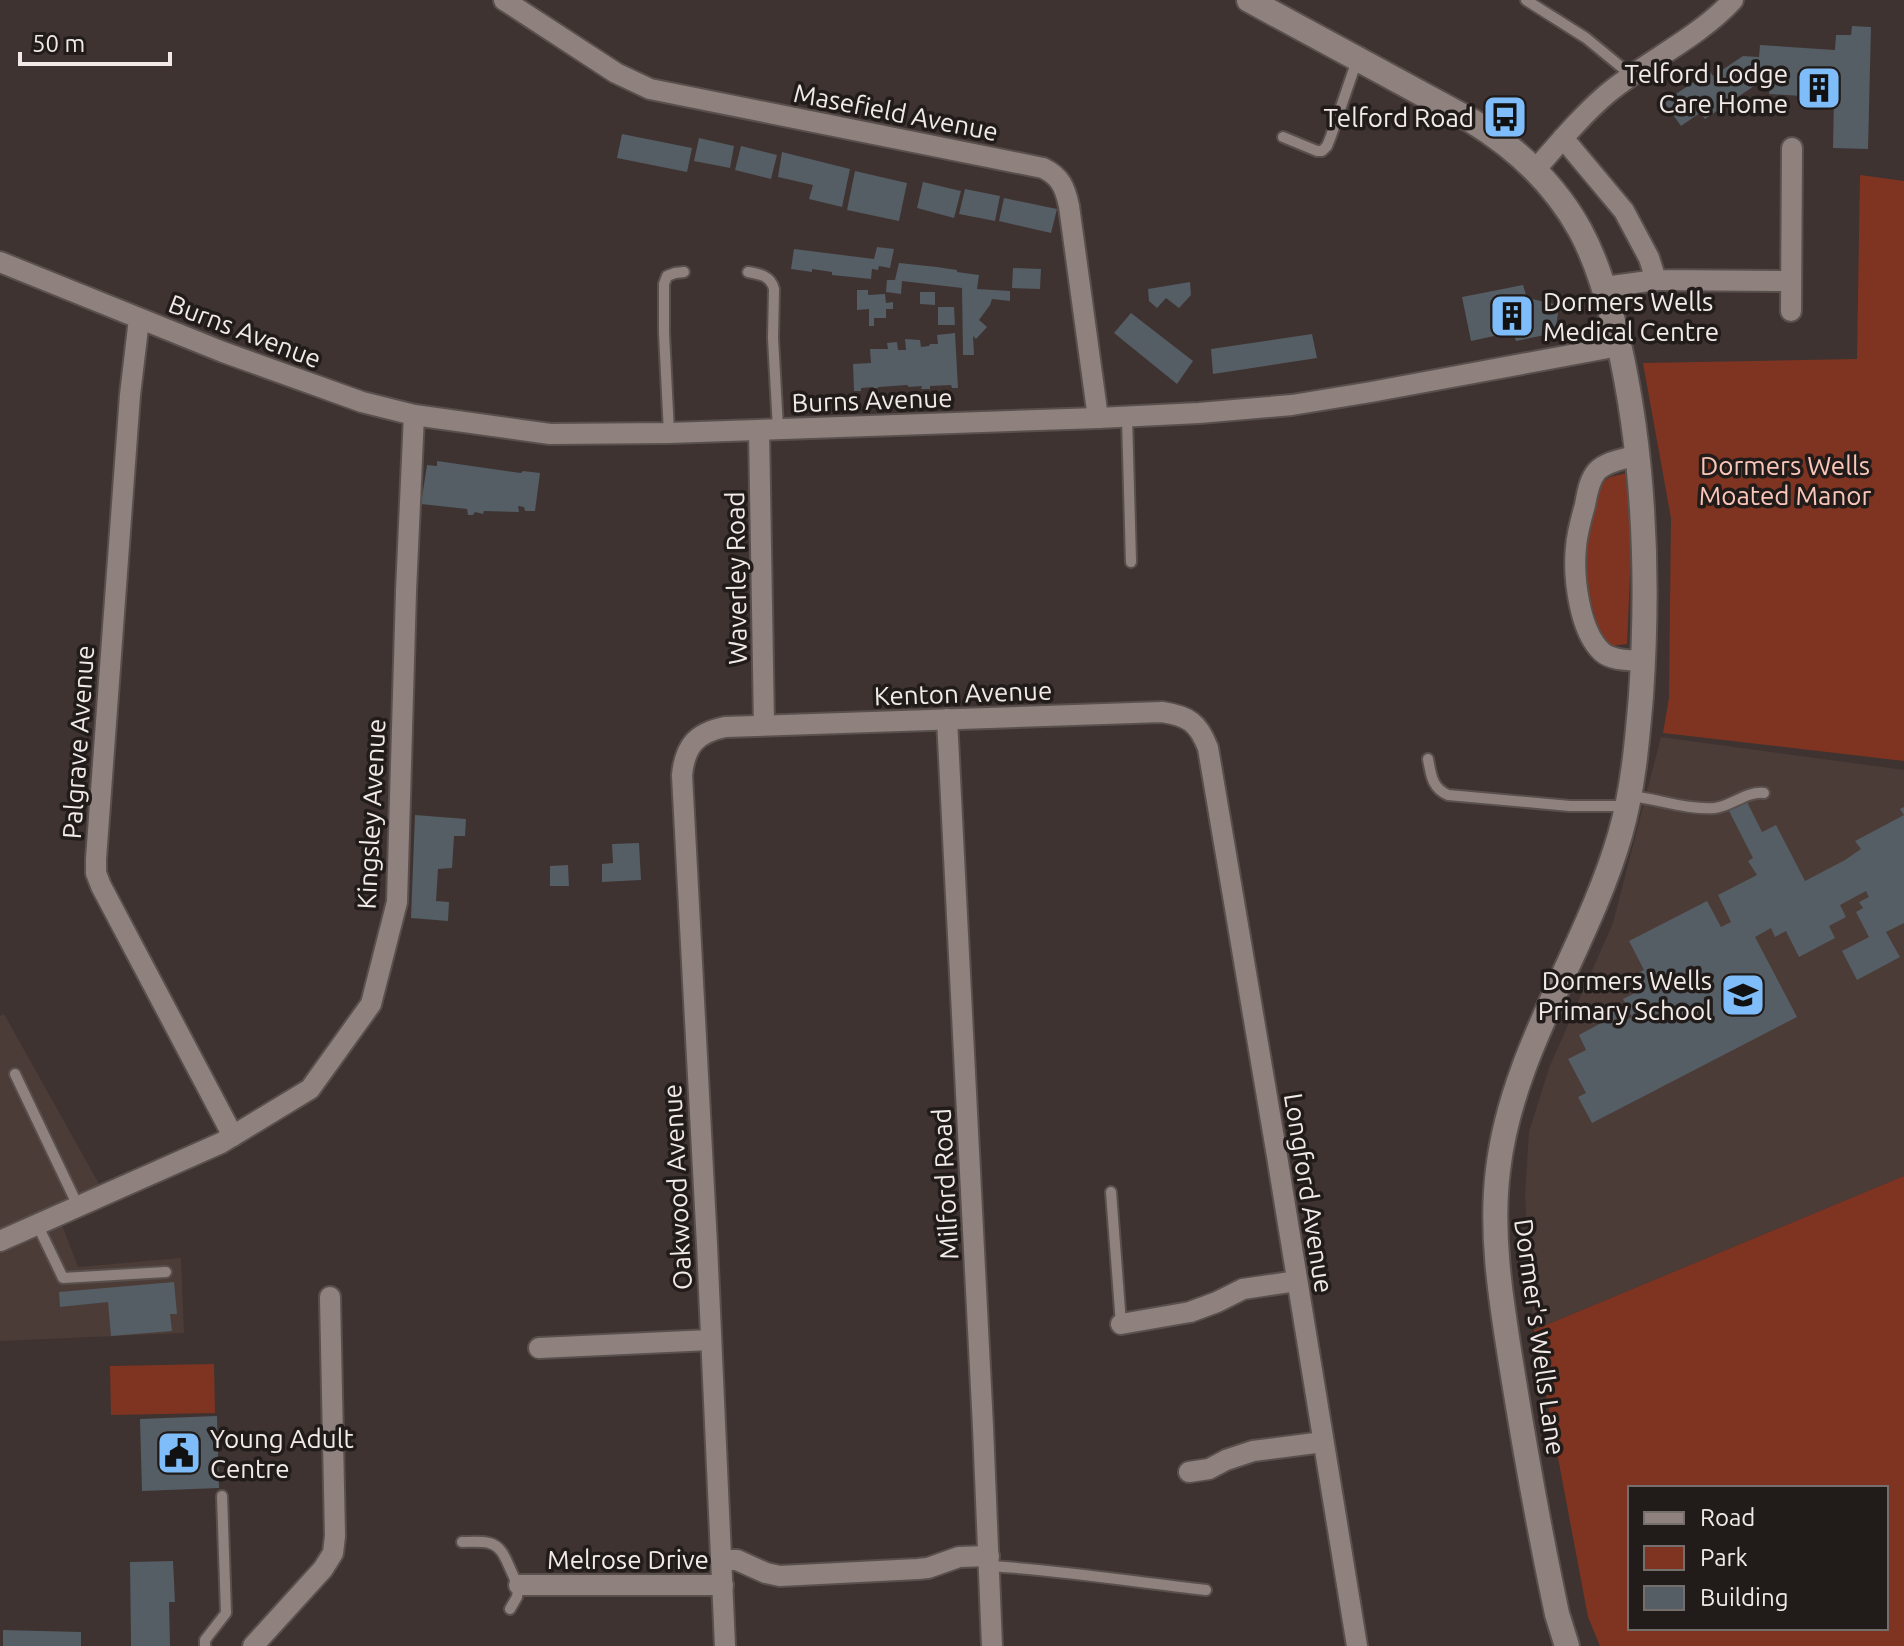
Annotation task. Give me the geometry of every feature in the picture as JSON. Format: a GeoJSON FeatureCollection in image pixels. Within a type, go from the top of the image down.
{"type":"FeatureCollection","features":[{"type":"Feature","properties":{"kind":"street","name":"Masefield Avenue"},"geometry":{"type":"LineString","coordinates":[[504,0],[616,73],[650,89],[1043,168],[1052,173],[1063,184],[1069,206],[1098,418]]}},
{"type":"Feature","properties":{"kind":"street","name":"Dormer's Wells Lane"},"geometry":{"type":"LineString","coordinates":[[1249,0],[1489,132],[1535,170],[1560,199],[1593,256],[1605,287],[1634,419],[1644,528],[1645,594],[1638,728],[1628,800],[1598,898],[1532,1048],[1513,1100],[1501,1146],[1495,1201],[1498,1270],[1510,1354],[1542,1539],[1557,1614],[1567,1646]]}},
{"type":"Feature","properties":{"kind":"street"},"geometry":{"type":"LineString","coordinates":[[1535,170],[1608,92],[1710,20],[1733,0]]}},
{"type":"Feature","properties":{"kind":"street"},"geometry":{"type":"LineString","coordinates":[[1563,138],[1624,211],[1649,258],[1656,280]]}},
{"type":"Feature","properties":{"kind":"street"},"geometry":{"type":"LineString","coordinates":[[1791,311],[1792,148]]}},
{"type":"Feature","properties":{"kind":"street","name":"Burns Avenue"},"geometry":{"type":"LineString","coordinates":[[0,262],[139,319],[362,402],[414,415],[550,434],[669,433],[1127,417],[1292,405],[1619,346]]}},
{"type":"Feature","properties":{"kind":"street"},"geometry":{"type":"LineString","coordinates":[[1605,287],[1656,280],[1791,281]]}},
{"type":"Feature","properties":{"kind":"street","name":"Palgrave Avenue"},"geometry":{"type":"LineString","coordinates":[[139,319],[130,395],[96,873],[233,1136]]}},
{"type":"Feature","properties":{"kind":"street","name":"Kingsley Avenue"},"geometry":{"type":"LineString","coordinates":[[0,1241],[233,1136],[310,1089],[371,1004],[397,902],[414,415]]}},
{"type":"Feature","properties":{"kind":"street","name":"Waverley Road"},"geometry":{"type":"LineString","coordinates":[[764,725],[769,430]]}},
{"type":"Feature","properties":{"kind":"street"},"geometry":{"type":"LineString","coordinates":[[1637,455],[1602,467],[1593,477],[1578,531],[1575,565],[1582,615],[1592,640],[1608,657],[1643,661]]}},
{"type":"Feature","properties":{"kind":"street","name":"Kenton Avenue"},"geometry":{"type":"LineString","coordinates":[[704,734],[725,727],[764,725],[1162,712],[1191,720],[1208,748]]}},
{"type":"Feature","properties":{"kind":"street","name":"Milford Road"},"geometry":{"type":"LineString","coordinates":[[947,719],[992,1646]]}},
{"type":"Feature","properties":{"kind":"street","name":"Oakwood Avenue"},"geometry":{"type":"LineString","coordinates":[[704,734],[686,754],[682,775],[725,1646]]}},
{"type":"Feature","properties":{"kind":"street","name":"Longford Avenue"},"geometry":{"type":"LineString","coordinates":[[1208,748],[1357,1646]]}},
{"type":"Feature","properties":{"kind":"street"},"geometry":{"type":"LineString","coordinates":[[1121,1324],[1190,1312],[1243,1289],[1297,1281]]}},
{"type":"Feature","properties":{"kind":"street"},"geometry":{"type":"LineString","coordinates":[[253,1646],[323,1569],[333,1553],[330,1297]]}},
{"type":"Feature","properties":{"kind":"street"},"geometry":{"type":"LineString","coordinates":[[539,1348],[710,1340]]}},
{"type":"Feature","properties":{"kind":"street"},"geometry":{"type":"LineString","coordinates":[[1189,1472],[1209,1469],[1253,1451],[1323,1442]]}},
{"type":"Feature","properties":{"kind":"street"},"geometry":{"type":"LineString","coordinates":[[721,1560],[737,1560],[780,1576],[918,1569],[959,1557],[989,1561]]}},
{"type":"Feature","properties":{"kind":"street","name":"Melrose Drive"},"geometry":{"type":"LineString","coordinates":[[519,1585],[723,1585]]}},
{"type":"Feature","properties":{"kind":"lane"},"geometry":{"type":"LineString","coordinates":[[1526,0],[1586,38],[1631,75]]}},
{"type":"Feature","properties":{"kind":"lane"},"geometry":{"type":"LineString","coordinates":[[1283,137],[1317,151],[1327,146],[1357,60]]}},
{"type":"Feature","properties":{"kind":"lane"},"geometry":{"type":"LineString","coordinates":[[669,433],[664,284],[667,276],[684,272]]}},
{"type":"Feature","properties":{"kind":"lane"},"geometry":{"type":"LineString","coordinates":[[748,272],[762,274],[772,282],[774,289],[769,430]]}},
{"type":"Feature","properties":{"kind":"lane"},"geometry":{"type":"LineString","coordinates":[[1127,417],[1131,562]]}},
{"type":"Feature","properties":{"kind":"lane"},"geometry":{"type":"LineString","coordinates":[[1428,759],[1435,786],[1448,795],[1570,806],[1628,800],[1716,808],[1750,794],[1764,793]]}},
{"type":"Feature","properties":{"kind":"lane"},"geometry":{"type":"LineString","coordinates":[[15,1074],[78,1206]]}},
{"type":"Feature","properties":{"kind":"lane"},"geometry":{"type":"LineString","coordinates":[[1111,1192],[1121,1324]]}},
{"type":"Feature","properties":{"kind":"lane"},"geometry":{"type":"LineString","coordinates":[[37,1224],[63,1278],[166,1272]]}},
{"type":"Feature","properties":{"kind":"lane"},"geometry":{"type":"LineString","coordinates":[[205,1646],[205,1640],[226,1613],[222,1496]]}},
{"type":"Feature","properties":{"kind":"lane","name":"Melrose Drive"},"geometry":{"type":"LineString","coordinates":[[462,1542],[497,1546],[519,1585]]}},
{"type":"Feature","properties":{"kind":"lane"},"geometry":{"type":"LineString","coordinates":[[989,1561],[1105,1579],[1206,1590]]}},
{"type":"Feature","properties":{"kind":"lane"},"geometry":{"type":"LineString","coordinates":[[510,1609],[519,1585]]}},
{"type":"Feature","properties":{"kind":"shaded area","name":"Dormers Wells Primary School"},"geometry":{"type":"Polygon","coordinates":[[[1661,737],[1904,770],[1904,1176],[1534,1330],[1525,1196],[1529,1132],[1549,1068],[1613,923],[1661,737]]]}},
{"type":"Feature","properties":{"kind":"shaded area"},"geometry":{"type":"Polygon","coordinates":[[[4,1014],[103,1191],[57,1212],[78,1267],[181,1258],[184,1333],[0,1341],[0,1016],[4,1014]]]}},
{"type":"Feature","properties":{"kind":"green space","name":"Dormers Wells Moated Manor"},"geometry":{"type":"Polygon","coordinates":[[[1860,175],[1904,181],[1904,761],[1663,733],[1669,698],[1671,518],[1643,363],[1857,359],[1860,175]]]}},
{"type":"Feature","properties":{"kind":"green space"},"geometry":{"type":"Polygon","coordinates":[[[1627,473],[1631,552],[1627,644],[1613,646],[1601,638],[1584,577],[1584,561],[1596,487],[1610,477],[1627,473]]]}},
{"type":"Feature","properties":{"kind":"green space"},"geometry":{"type":"Polygon","coordinates":[[[1904,1176],[1904,1646],[1600,1646],[1588,1617],[1534,1330],[1904,1176]]]}},
{"type":"Feature","properties":{"kind":"green space"},"geometry":{"type":"Polygon","coordinates":[[[214,1364],[215,1413],[111,1415],[110,1366],[214,1364]]]}},
{"type":"Feature","properties":{"kind":"building","name":"Telford Lodge Care Home"},"geometry":{"type":"Polygon","coordinates":[[[1852,26],[1871,27],[1868,149],[1833,148],[1834,98],[1769,94],[1770,81],[1759,80],[1705,119],[1700,113],[1681,126],[1664,102],[1710,71],[1713,76],[1743,56],[1759,57],[1760,45],[1835,50],[1836,35],[1851,35],[1852,26]]]}},
{"type":"Feature","properties":{"kind":"building"},"geometry":{"type":"Polygon","coordinates":[[[622,134],[692,148],[687,172],[617,158],[622,134]]]}},
{"type":"Feature","properties":{"kind":"building"},"geometry":{"type":"Polygon","coordinates":[[[699,138],[734,146],[730,168],[694,161],[699,138]]]}},
{"type":"Feature","properties":{"kind":"building"},"geometry":{"type":"Polygon","coordinates":[[[741,146],[777,155],[771,179],[735,170],[741,146]]]}},
{"type":"Feature","properties":{"kind":"building"},"geometry":{"type":"Polygon","coordinates":[[[782,152],[850,169],[842,207],[809,199],[813,185],[778,177],[782,152]]]}},
{"type":"Feature","properties":{"kind":"building"},"geometry":{"type":"Polygon","coordinates":[[[855,171],[907,183],[899,221],[847,210],[855,171]]]}},
{"type":"Feature","properties":{"kind":"building"},"geometry":{"type":"Polygon","coordinates":[[[923,182],[961,191],[954,218],[917,208],[923,182]]]}},
{"type":"Feature","properties":{"kind":"building"},"geometry":{"type":"Polygon","coordinates":[[[965,189],[1000,196],[995,221],[959,214],[965,189]]]}},
{"type":"Feature","properties":{"kind":"building"},"geometry":{"type":"Polygon","coordinates":[[[1004,198],[1057,209],[1051,233],[999,221],[1004,198]]]}},
{"type":"Feature","properties":{"kind":"building"},"geometry":{"type":"Polygon","coordinates":[[[877,247],[894,249],[890,268],[879,266],[878,270],[872,269],[871,279],[832,275],[832,272],[812,269],[812,272],[791,269],[794,249],[874,259],[877,247]]]}},
{"type":"Feature","properties":{"kind":"building"},"geometry":{"type":"Polygon","coordinates":[[[899,263],[979,275],[977,289],[1010,291],[1010,301],[992,299],[979,320],[987,327],[976,339],[973,336],[974,355],[963,355],[962,288],[902,281],[901,294],[886,292],[887,280],[895,280],[899,263]]]}},
{"type":"Feature","properties":{"kind":"building"},"geometry":{"type":"Polygon","coordinates":[[[1013,268],[1041,269],[1040,289],[1012,288],[1013,268]]]}},
{"type":"Feature","properties":{"kind":"building"},"geometry":{"type":"Polygon","coordinates":[[[1190,282],[1191,295],[1179,308],[1166,298],[1157,308],[1149,301],[1148,289],[1190,282]]]}},
{"type":"Feature","properties":{"kind":"building","name":"Dormers Wells Medical Centre"},"geometry":{"type":"Polygon","coordinates":[[[1523,285],[1527,298],[1559,305],[1556,328],[1545,335],[1516,341],[1513,332],[1471,341],[1462,297],[1523,285]]]}},
{"type":"Feature","properties":{"kind":"building"},"geometry":{"type":"Polygon","coordinates":[[[857,290],[868,290],[868,295],[885,294],[886,303],[893,302],[893,309],[886,309],[886,318],[874,318],[874,326],[869,326],[869,309],[857,310],[857,290]]]}},
{"type":"Feature","properties":{"kind":"building"},"geometry":{"type":"Polygon","coordinates":[[[920,292],[935,292],[935,305],[920,304],[920,292]]]}},
{"type":"Feature","properties":{"kind":"building"},"geometry":{"type":"Polygon","coordinates":[[[938,307],[954,307],[955,325],[938,325],[938,307]]]}},
{"type":"Feature","properties":{"kind":"building"},"geometry":{"type":"Polygon","coordinates":[[[1131,313],[1193,361],[1177,384],[1114,333],[1131,313]]]}},
{"type":"Feature","properties":{"kind":"building"},"geometry":{"type":"Polygon","coordinates":[[[955,333],[958,388],[951,385],[921,389],[922,386],[907,385],[854,391],[853,364],[871,363],[870,349],[888,349],[887,343],[897,342],[898,350],[906,350],[905,339],[920,340],[921,347],[929,346],[938,344],[937,335],[955,333]]]}},
{"type":"Feature","properties":{"kind":"building"},"geometry":{"type":"Polygon","coordinates":[[[1312,334],[1317,358],[1213,374],[1211,349],[1312,334]]]}},
{"type":"Feature","properties":{"kind":"building"},"geometry":{"type":"Polygon","coordinates":[[[437,461],[540,473],[535,511],[525,511],[524,507],[518,506],[519,512],[484,511],[483,514],[475,512],[468,515],[467,509],[421,504],[427,465],[437,466],[437,461]]]}},
{"type":"Feature","properties":{"kind":"building"},"geometry":{"type":"Polygon","coordinates":[[[1746,800],[1762,832],[1776,825],[1805,881],[1861,849],[1855,841],[1904,815],[1904,923],[1886,932],[1900,957],[1857,980],[1842,951],[1869,937],[1856,912],[1863,908],[1859,902],[1869,897],[1866,891],[1840,905],[1846,917],[1829,926],[1835,938],[1799,957],[1786,931],[1775,937],[1771,928],[1755,937],[1797,1017],[1592,1123],[1578,1097],[1586,1093],[1568,1059],[1586,1050],[1579,1035],[1601,1023],[1595,1012],[1613,1004],[1622,1022],[1632,1017],[1623,999],[1635,993],[1627,978],[1644,970],[1629,941],[1707,901],[1721,927],[1731,922],[1718,895],[1757,875],[1748,861],[1753,858],[1728,809],[1746,800]]]}},
{"type":"Feature","properties":{"kind":"building"},"geometry":{"type":"Polygon","coordinates":[[[415,815],[466,819],[465,836],[454,836],[452,868],[438,869],[436,901],[449,902],[448,921],[411,918],[415,815]]]}},
{"type":"Feature","properties":{"kind":"building"},"geometry":{"type":"Polygon","coordinates":[[[639,843],[641,880],[602,882],[602,864],[613,863],[612,844],[639,843]]]}},
{"type":"Feature","properties":{"kind":"building"},"geometry":{"type":"Polygon","coordinates":[[[568,865],[569,886],[550,886],[550,866],[568,865]]]}},
{"type":"Feature","properties":{"kind":"building"},"geometry":{"type":"Polygon","coordinates":[[[174,1282],[177,1314],[170,1314],[172,1331],[111,1336],[108,1302],[60,1307],[59,1292],[174,1282]]]}},
{"type":"Feature","properties":{"kind":"building","name":"Young Adult Centre"},"geometry":{"type":"Polygon","coordinates":[[[217,1416],[219,1488],[142,1491],[140,1419],[217,1416]]]}},
{"type":"Feature","properties":{"kind":"building"},"geometry":{"type":"Polygon","coordinates":[[[173,1561],[175,1602],[169,1602],[170,1646],[131,1646],[130,1562],[173,1561]]]}},
{"type":"Feature","properties":{"kind":"building"},"geometry":{"type":"Polygon","coordinates":[[[3,1630],[81,1632],[81,1646],[3,1646],[3,1630]]]}},
{"type":"Feature","properties":{"kind":"place","name":"Telford Lodge Care Home"},"geometry":{"type":"Point","coordinates":[1819,88]}},
{"type":"Feature","properties":{"kind":"place","name":"Telford Road"},"geometry":{"type":"Point","coordinates":[1505,117]}},
{"type":"Feature","properties":{"kind":"place","name":"Dormers Wells Medical Centre"},"geometry":{"type":"Point","coordinates":[1512,316]}},
{"type":"Feature","properties":{"kind":"place","name":"Dormers Wells Primary School"},"geometry":{"type":"Point","coordinates":[1743,995]}},
{"type":"Feature","properties":{"kind":"place","name":"Young Adult Centre"},"geometry":{"type":"Point","coordinates":[179,1453]}}]}
